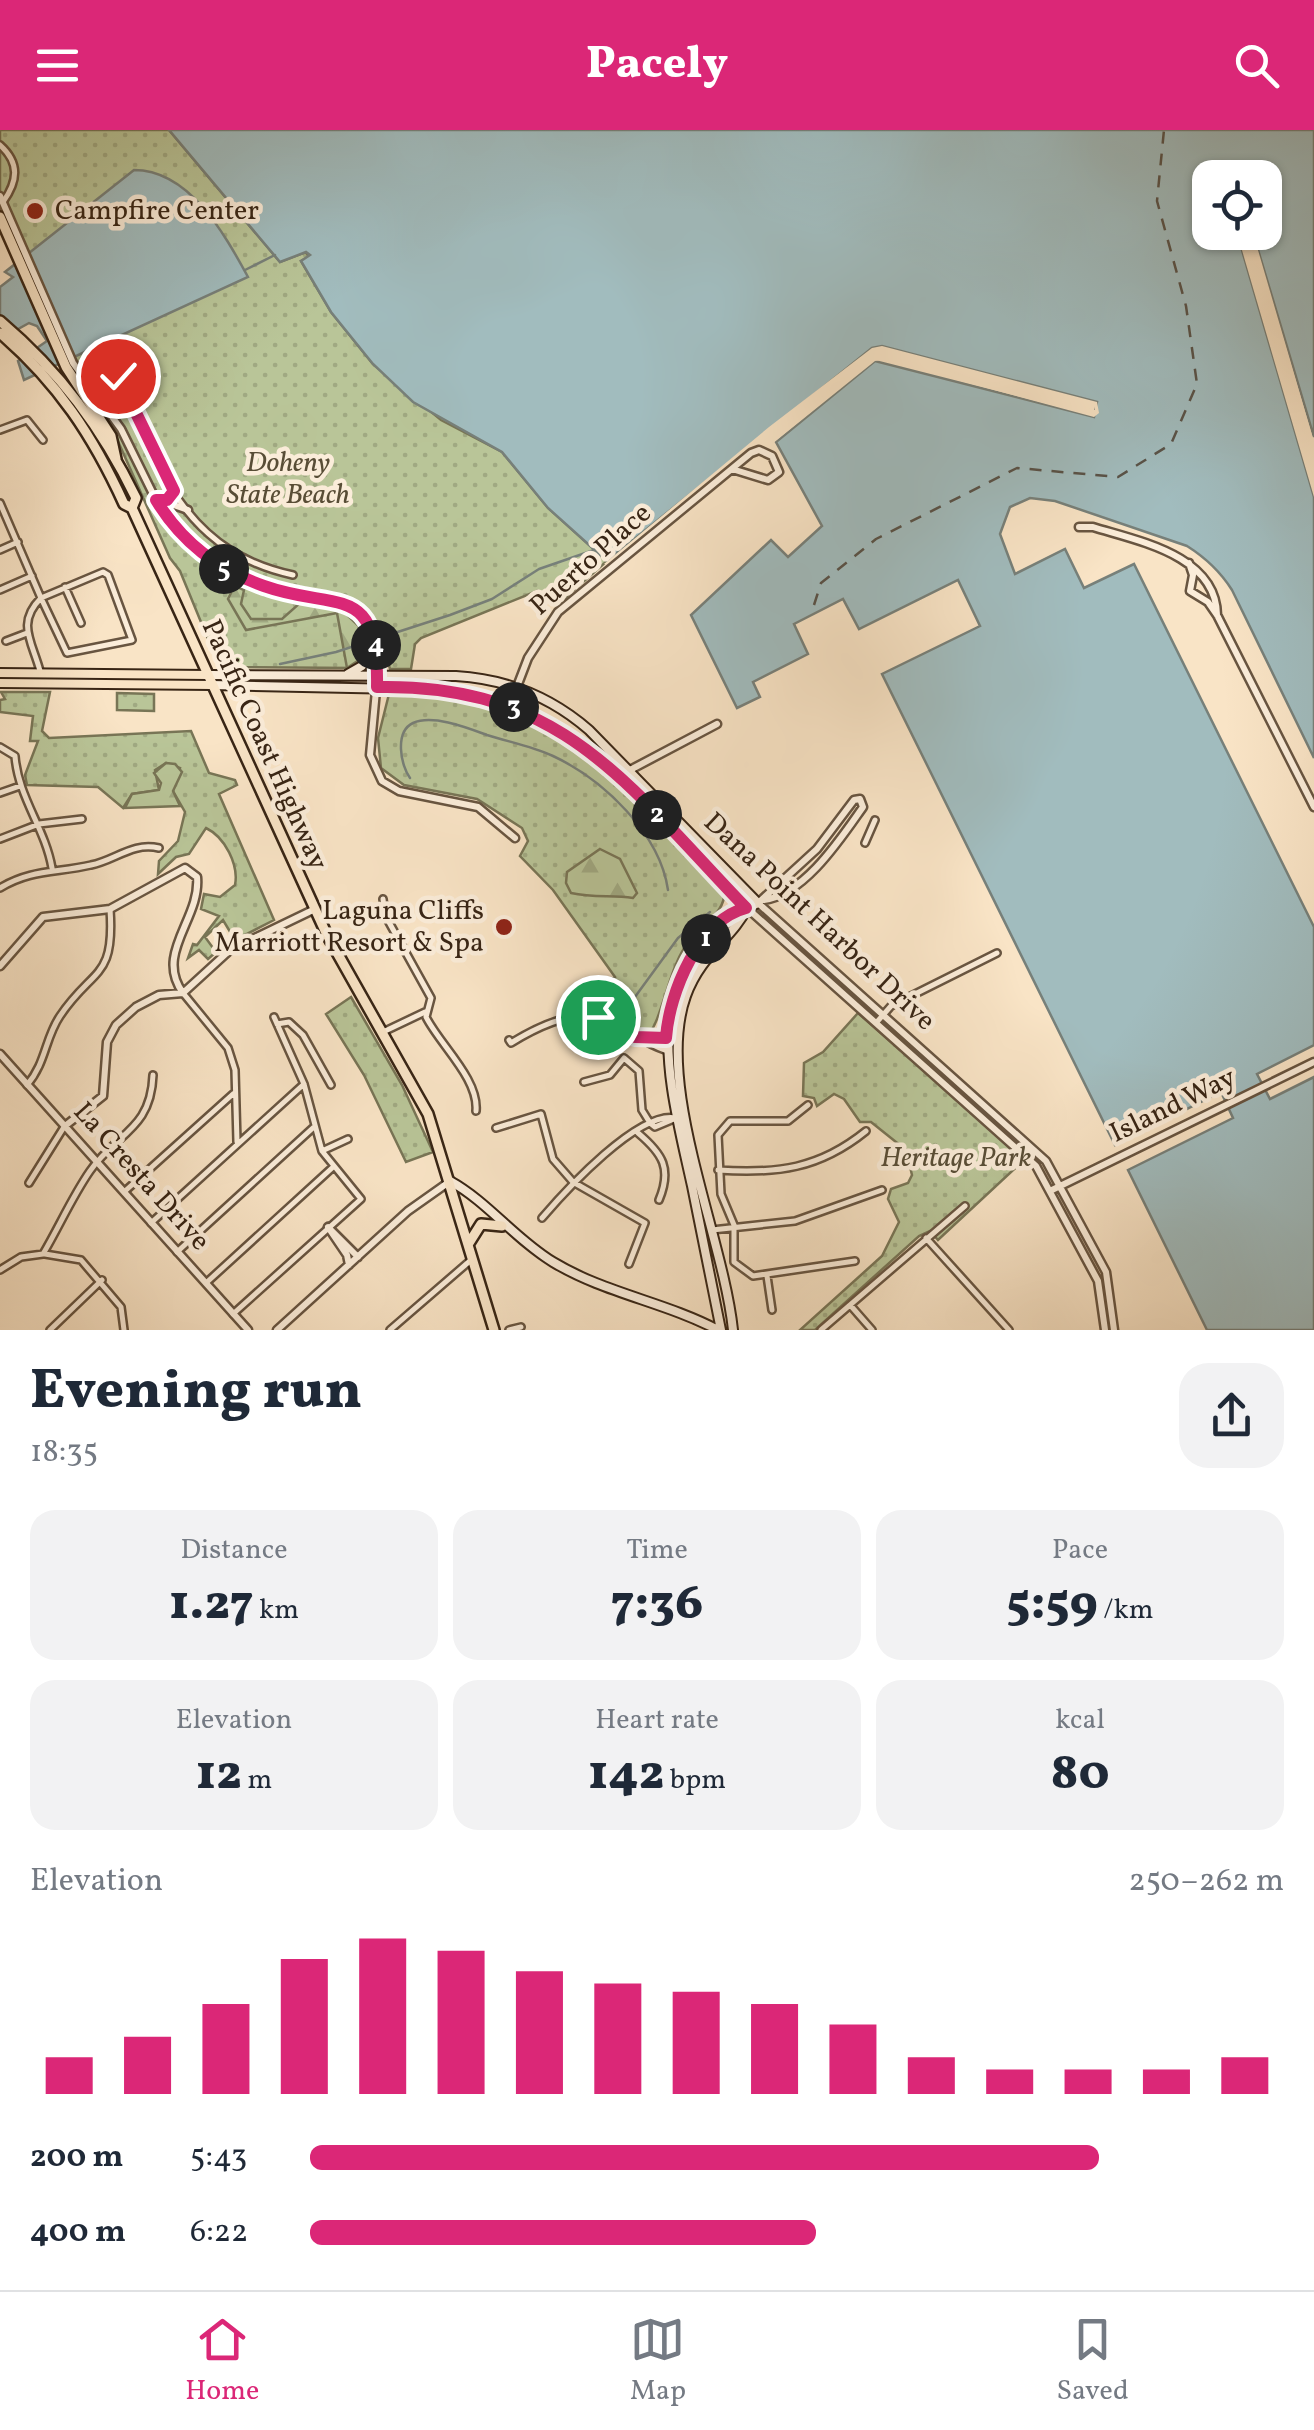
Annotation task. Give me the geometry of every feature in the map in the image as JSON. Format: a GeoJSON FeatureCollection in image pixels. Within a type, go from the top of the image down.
{"type":"FeatureCollection","features":[{"type":"Feature","properties":{"kind":"highway"},"geometry":{"type":"LineString","coordinates":[[0,217],[18,248],[70,365],[111,436],[116,459]]}},
{"type":"Feature","properties":{"kind":"highway","name":"Pacific Coast Highway"},"geometry":{"type":"LineString","coordinates":[[0,321],[52,375],[116,459],[136,498],[132,508]]}},
{"type":"Feature","properties":{"kind":"highway","name":"Pacific Coast Highway"},"geometry":{"type":"LineString","coordinates":[[0,333],[52,375],[90,433],[124,504],[132,508],[314,908],[428,1114],[494,1330]]}},
{"type":"Feature","properties":{"kind":"highway"},"geometry":{"type":"LineString","coordinates":[[468,1246],[481,1224],[502,1226]]}},
{"type":"Feature","properties":{"kind":"main road"},"geometry":{"type":"LineString","coordinates":[[344,676],[362,666],[376,643]]}},
{"type":"Feature","properties":{"kind":"main road"},"geometry":{"type":"LineString","coordinates":[[0,672],[210,680]]}},
{"type":"Feature","properties":{"kind":"main road","name":"Dana Point Harbor Drive"},"geometry":{"type":"LineString","coordinates":[[210,680],[470,677],[517,687],[573,716],[761,901]]}},
{"type":"Feature","properties":{"kind":"main road","name":"Dana Point Harbor Drive"},"geometry":{"type":"LineString","coordinates":[[210,680],[457,692],[510,705],[572,736],[621,778],[746,908]]}},
{"type":"Feature","properties":{"kind":"main road"},"geometry":{"type":"LineString","coordinates":[[0,683],[210,680]]}},
{"type":"Feature","properties":{"kind":"main road"},"geometry":{"type":"LineString","coordinates":[[621,778],[630,770]]}},
{"type":"Feature","properties":{"kind":"main road"},"geometry":{"type":"LineString","coordinates":[[720,1330],[676,1118],[666,1038],[674,997],[709,936],[735,911],[761,901]]}},
{"type":"Feature","properties":{"kind":"main road"},"geometry":{"type":"LineString","coordinates":[[733,1330],[678,1060],[680,1018],[695,974],[746,908]]}},
{"type":"Feature","properties":{"kind":"main road"},"geometry":{"type":"LineString","coordinates":[[674,997],[680,1018]]}},
{"type":"Feature","properties":{"kind":"main road"},"geometry":{"type":"LineString","coordinates":[[450,1181],[470,1192],[502,1226],[557,1265],[720,1330]]}},
{"type":"Feature","properties":{"kind":"street"},"geometry":{"type":"LineString","coordinates":[[0,145],[13,158],[16,169],[2,199],[18,248]]}},
{"type":"Feature","properties":{"kind":"street"},"geometry":{"type":"LineString","coordinates":[[70,365],[121,429],[162,510],[202,554],[255,582],[340,601]]}},
{"type":"Feature","properties":{"kind":"street"},"geometry":{"type":"LineString","coordinates":[[118,376],[174,491],[212,540],[233,556],[294,576]]}},
{"type":"Feature","properties":{"kind":"street"},"geometry":{"type":"LineString","coordinates":[[0,430],[27,420],[43,440]]}},
{"type":"Feature","properties":{"kind":"street","name":"Puerto Place"},"geometry":{"type":"LineString","coordinates":[[510,705],[528,658],[558,612],[732,469],[759,450],[772,456],[779,466],[776,477],[768,480],[732,469]]}},
{"type":"Feature","properties":{"kind":"street"},"geometry":{"type":"LineString","coordinates":[[156,500],[167,500],[174,491]]}},
{"type":"Feature","properties":{"kind":"street"},"geometry":{"type":"LineString","coordinates":[[162,510],[171,504],[188,510]]}},
{"type":"Feature","properties":{"kind":"street"},"geometry":{"type":"LineString","coordinates":[[0,506],[18,542],[41,598],[67,654],[132,640],[108,576],[103,572],[41,598],[26,613],[27,633],[40,672]]}},
{"type":"Feature","properties":{"kind":"street"},"geometry":{"type":"LineString","coordinates":[[1079,527],[1108,532],[1189,563],[1198,572],[1314,808]]}},
{"type":"Feature","properties":{"kind":"street"},"geometry":{"type":"LineString","coordinates":[[0,550],[18,542]]}},
{"type":"Feature","properties":{"kind":"street"},"geometry":{"type":"LineString","coordinates":[[1189,563],[1193,576],[1190,591],[1208,602],[1218,615]]}},
{"type":"Feature","properties":{"kind":"street"},"geometry":{"type":"LineString","coordinates":[[0,590],[32,576]]}},
{"type":"Feature","properties":{"kind":"street"},"geometry":{"type":"LineString","coordinates":[[255,582],[340,601],[365,619],[376,643],[377,687],[370,751],[380,779],[400,791],[478,807],[516,838]]}},
{"type":"Feature","properties":{"kind":"street"},"geometry":{"type":"LineString","coordinates":[[65,587],[80,623]]}},
{"type":"Feature","properties":{"kind":"street"},"geometry":{"type":"LineString","coordinates":[[6,641],[27,633]]}},
{"type":"Feature","properties":{"kind":"street"},"geometry":{"type":"LineString","coordinates":[[630,770],[717,724]]}},
{"type":"Feature","properties":{"kind":"street"},"geometry":{"type":"LineString","coordinates":[[0,747],[15,756],[20,786],[39,824],[52,868]]}},
{"type":"Feature","properties":{"kind":"street"},"geometry":{"type":"LineString","coordinates":[[0,793],[20,786]]}},
{"type":"Feature","properties":{"kind":"street"},"geometry":{"type":"LineString","coordinates":[[860,799],[862,807],[822,858],[796,884],[761,901],[816,850],[854,800],[860,799]]}},
{"type":"Feature","properties":{"kind":"street"},"geometry":{"type":"LineString","coordinates":[[0,839],[39,824],[82,818]]}},
{"type":"Feature","properties":{"kind":"street"},"geometry":{"type":"LineString","coordinates":[[865,844],[875,820]]}},
{"type":"Feature","properties":{"kind":"street"},"geometry":{"type":"LineString","coordinates":[[0,888],[19,876],[52,868],[90,866],[132,848],[159,848]]}},
{"type":"Feature","properties":{"kind":"street"},"geometry":{"type":"LineString","coordinates":[[816,850],[822,858]]}},
{"type":"Feature","properties":{"kind":"street"},"geometry":{"type":"LineString","coordinates":[[0,966],[43,917],[110,909],[176,870],[191,870],[198,892],[172,962],[174,980],[228,1048],[235,1070],[237,1142]]}},
{"type":"Feature","properties":{"kind":"street"},"geometry":{"type":"LineString","coordinates":[[383,899],[385,915],[431,998],[425,1012],[383,1032]]}},
{"type":"Feature","properties":{"kind":"street","name":"Dana Point Harbor Drive"},"geometry":{"type":"LineString","coordinates":[[761,901],[1037,1150],[1063,1185],[1106,1272],[1114,1330]]}},
{"type":"Feature","properties":{"kind":"street"},"geometry":{"type":"LineString","coordinates":[[29,1184],[64,1126],[103,1096],[107,1042],[116,1025],[136,1006],[160,994],[183,993],[230,950],[314,908]]}},
{"type":"Feature","properties":{"kind":"street","name":"Dana Point Harbor Drive"},"geometry":{"type":"LineString","coordinates":[[746,908],[1029,1158],[1052,1190],[1098,1280],[1105,1330]]}},
{"type":"Feature","properties":{"kind":"street"},"geometry":{"type":"LineString","coordinates":[[27,1085],[47,1056],[60,1016],[108,961],[110,909]]}},
{"type":"Feature","properties":{"kind":"street"},"geometry":{"type":"LineString","coordinates":[[876,1023],[883,1014],[997,953]]}},
{"type":"Feature","properties":{"kind":"street"},"geometry":{"type":"LineString","coordinates":[[425,1012],[477,1101],[476,1111]]}},
{"type":"Feature","properties":{"kind":"street"},"geometry":{"type":"LineString","coordinates":[[509,1040],[511,1043],[565,1018],[583,1016],[608,1020],[665,1050]]}},
{"type":"Feature","properties":{"kind":"street"},"geometry":{"type":"LineString","coordinates":[[234,1314],[361,1199],[332,1168],[322,1150],[304,1084],[276,1021],[289,1022],[302,1036],[331,1085]]}},
{"type":"Feature","properties":{"kind":"street"},"geometry":{"type":"LineString","coordinates":[[635,1037],[666,1038]]}},
{"type":"Feature","properties":{"kind":"street","name":"La Cresta Drive"},"geometry":{"type":"LineString","coordinates":[[0,1054],[248,1330]]}},
{"type":"Feature","properties":{"kind":"street"},"geometry":{"type":"LineString","coordinates":[[584,1082],[610,1075],[624,1058],[639,1072],[643,1108],[655,1126],[687,1116]]}},
{"type":"Feature","properties":{"kind":"street","name":"Island Way"},"geometry":{"type":"LineString","coordinates":[[1052,1190],[1314,1062]]}},
{"type":"Feature","properties":{"kind":"street"},"geometry":{"type":"LineString","coordinates":[[44,1254],[97,1163],[142,1118],[152,1094],[153,1075]]}},
{"type":"Feature","properties":{"kind":"street"},"geometry":{"type":"LineString","coordinates":[[151,1223],[304,1084]]}},
{"type":"Feature","properties":{"kind":"street"},"geometry":{"type":"LineString","coordinates":[[124,1192],[235,1092]]}},
{"type":"Feature","properties":{"kind":"street"},"geometry":{"type":"LineString","coordinates":[[808,1105],[788,1121],[738,1119],[722,1127],[717,1142],[718,1170],[721,1194],[734,1225],[734,1262],[745,1274],[767,1276],[855,1261]]}},
{"type":"Feature","properties":{"kind":"street"},"geometry":{"type":"LineString","coordinates":[[496,1128],[540,1114],[553,1160],[574,1182],[645,1223],[629,1264]]}},
{"type":"Feature","properties":{"kind":"street"},"geometry":{"type":"LineString","coordinates":[[542,1218],[602,1153],[651,1122]]}},
{"type":"Feature","properties":{"kind":"street"},"geometry":{"type":"LineString","coordinates":[[178,1252],[316,1126]]}},
{"type":"Feature","properties":{"kind":"street"},"geometry":{"type":"LineString","coordinates":[[718,1170],[790,1170],[826,1159],[866,1132]]}},
{"type":"Feature","properties":{"kind":"street"},"geometry":{"type":"LineString","coordinates":[[638,1133],[661,1152],[668,1178],[658,1200]]}},
{"type":"Feature","properties":{"kind":"street"},"geometry":{"type":"LineString","coordinates":[[322,1150],[348,1139]]}},
{"type":"Feature","properties":{"kind":"street"},"geometry":{"type":"LineString","coordinates":[[206,1283],[332,1168]]}},
{"type":"Feature","properties":{"kind":"street"},"geometry":{"type":"LineString","coordinates":[[277,1330],[408,1211],[450,1181]]}},
{"type":"Feature","properties":{"kind":"street"},"geometry":{"type":"LineString","coordinates":[[701,1233],[734,1225],[795,1221],[882,1190]]}},
{"type":"Feature","properties":{"kind":"street"},"geometry":{"type":"LineString","coordinates":[[821,1330],[965,1206]]}},
{"type":"Feature","properties":{"kind":"street"},"geometry":{"type":"LineString","coordinates":[[328,1228],[358,1257]]}},
{"type":"Feature","properties":{"kind":"street"},"geometry":{"type":"LineString","coordinates":[[328,1228],[348,1255],[349,1265]]}},
{"type":"Feature","properties":{"kind":"street"},"geometry":{"type":"LineString","coordinates":[[926,1238],[1009,1330]]}},
{"type":"Feature","properties":{"kind":"street"},"geometry":{"type":"LineString","coordinates":[[0,1270],[21,1258],[44,1254],[81,1260],[102,1280],[121,1307],[124,1330]]}},
{"type":"Feature","properties":{"kind":"street"},"geometry":{"type":"LineString","coordinates":[[390,1330],[472,1259]]}},
{"type":"Feature","properties":{"kind":"street"},"geometry":{"type":"LineString","coordinates":[[767,1276],[772,1310]]}},
{"type":"Feature","properties":{"kind":"street"},"geometry":{"type":"LineString","coordinates":[[50,1330],[102,1280]]}},
{"type":"Feature","properties":{"kind":"street"},"geometry":{"type":"LineString","coordinates":[[850,1305],[872,1330]]}},
{"type":"Feature","properties":{"kind":"street"},"geometry":{"type":"LineString","coordinates":[[509,1330],[521,1326]]}},
{"type":"Feature","properties":{"kind":"green space","name":"Doheny State Beach"},"geometry":{"type":"Polygon","coordinates":[[[0,130],[169,130],[280,262],[306,252],[309,257],[301,261],[331,312],[373,364],[441,420],[502,452],[548,508],[607,561],[557,605],[537,591],[421,638],[415,644],[411,669],[390,669],[386,654],[367,656],[355,668],[224,667],[217,661],[180,571],[170,558],[104,410],[71,366],[0,207],[0,130]]]}},
{"type":"Feature","properties":{"kind":"green space"},"geometry":{"type":"Polygon","coordinates":[[[227,582],[244,590],[241,604],[251,619],[282,619],[301,602],[342,610],[366,633],[368,654],[347,668],[337,613],[246,630],[228,599],[231,593],[227,582]]]}},
{"type":"Feature","properties":{"kind":"green space"},"geometry":{"type":"Polygon","coordinates":[[[1,692],[50,692],[42,731],[49,738],[191,731],[209,773],[235,780],[237,785],[219,794],[274,920],[235,940],[223,920],[205,937],[216,952],[208,959],[199,950],[188,958],[193,944],[197,945],[219,916],[201,909],[204,894],[220,897],[235,885],[236,877],[225,845],[206,828],[189,854],[176,857],[158,874],[159,861],[178,841],[185,812],[173,791],[180,768],[166,763],[155,770],[159,790],[132,794],[123,808],[98,787],[27,785],[25,775],[38,741],[30,741],[33,716],[0,712],[0,700],[5,699],[1,692]]]}},
{"type":"Feature","properties":{"kind":"green space"},"geometry":{"type":"Polygon","coordinates":[[[117,693],[154,694],[154,711],[117,710],[117,693]]]}},
{"type":"Feature","properties":{"kind":"green space"},"geometry":{"type":"Polygon","coordinates":[[[389,694],[450,700],[501,712],[544,729],[615,782],[724,897],[719,910],[679,957],[648,1035],[603,1015],[608,982],[615,977],[553,890],[520,856],[528,841],[522,828],[477,799],[404,785],[381,768],[378,738],[389,694]]]}},
{"type":"Feature","properties":{"kind":"green space"},"geometry":{"type":"Polygon","coordinates":[[[166,763],[175,764],[182,772],[173,791],[180,806],[125,808],[132,794],[159,790],[161,783],[154,773],[166,763]]]}},
{"type":"Feature","properties":{"kind":"green space"},"geometry":{"type":"Polygon","coordinates":[[[600,849],[620,859],[637,893],[633,898],[571,893],[566,883],[567,872],[600,849]]]}},
{"type":"Feature","properties":{"kind":"green space"},"geometry":{"type":"Polygon","coordinates":[[[351,997],[402,1085],[433,1152],[406,1162],[364,1075],[326,1014],[351,997]]]}},
{"type":"Feature","properties":{"kind":"green space","name":"Heritage Park"},"geometry":{"type":"Polygon","coordinates":[[[858,1013],[1025,1159],[938,1240],[930,1231],[919,1236],[815,1330],[800,1330],[882,1256],[899,1222],[888,1199],[891,1189],[908,1183],[912,1175],[906,1150],[871,1122],[860,1122],[844,1099],[834,1094],[817,1106],[814,1098],[803,1096],[804,1063],[823,1052],[858,1013]]]}},
{"type":"Feature","properties":{"kind":"water"},"geometry":{"type":"Polygon","coordinates":[[[169,130],[1314,130],[1314,437],[1258,250],[1282,250],[1282,160],[1192,160],[1192,250],[1242,250],[1314,497],[1314,758],[1232,590],[1206,560],[1187,546],[1055,501],[1030,498],[1010,507],[1000,534],[1015,574],[1065,549],[1084,588],[1134,564],[1314,927],[1314,1045],[1257,1074],[1270,1099],[1314,1077],[1314,1330],[1207,1330],[1128,1170],[1233,1118],[1221,1092],[1115,1145],[882,674],[980,626],[958,580],[859,629],[843,599],[794,624],[808,654],[753,682],[760,697],[737,708],[691,615],[771,540],[788,557],[822,526],[776,442],[875,361],[1094,417],[1097,402],[882,346],[872,348],[607,561],[548,508],[502,452],[413,402],[373,364],[331,312],[301,261],[310,255],[306,252],[280,262],[169,130]]]}},
{"type":"Feature","properties":{"kind":"water"},"geometry":{"type":"Polygon","coordinates":[[[134,170],[154,173],[188,192],[216,224],[248,277],[24,380],[18,361],[47,341],[37,326],[29,323],[0,339],[0,287],[13,277],[5,272],[134,170]]]}},
{"type":"Feature","properties":{"kind":"pier"},"geometry":{"type":"Polygon","coordinates":[[[1242,250],[1247,250],[1314,479],[1314,497],[1242,250]]]}},
{"type":"Feature","properties":{"kind":"pier"},"geometry":{"type":"Polygon","coordinates":[[[1253,250],[1258,250],[1314,442],[1309,438],[1253,250]]]}},
{"type":"Feature","properties":{"kind":"pier"},"geometry":{"type":"Polygon","coordinates":[[[882,346],[1097,402],[1099,413],[1094,417],[883,360],[875,361],[772,444],[776,433],[872,357],[883,355],[874,353],[608,565],[604,564],[769,427],[872,348],[882,346]],[[892,357],[1095,410],[1094,406],[892,357]]]}},
{"type":"Feature","properties":{"kind":"waterway"},"geometry":{"type":"LineString","coordinates":[[245,270],[275,255]]}},
{"type":"Feature","properties":{"kind":"waterway"},"geometry":{"type":"LineString","coordinates":[[280,664],[336,652],[450,615],[492,599],[539,569],[597,549]]}},
{"type":"Feature","properties":{"kind":"waterway"},"geometry":{"type":"LineString","coordinates":[[410,778],[402,758],[401,741],[407,727],[421,721],[450,723],[545,753],[591,779],[627,811],[654,849],[668,890]]}},
{"type":"Feature","properties":{"kind":"waterway"},"geometry":{"type":"LineString","coordinates":[[632,1001],[678,938],[710,912]]}},
{"type":"Feature","properties":{"kind":"ferry route"},"geometry":{"type":"LineString","coordinates":[[814,605],[821,583],[876,539],[1017,468],[1118,477],[1171,444],[1197,384],[1186,306],[1157,201],[1164,130]]}},
{"type":"Feature","properties":{"kind":"place","name":"Campfire Center"},"geometry":{"type":"Point","coordinates":[35,211]}},
{"type":"Feature","properties":{"kind":"place","name":"Laguna Cliffs Marriott Resort & Spa"},"geometry":{"type":"Point","coordinates":[504,927]}},
{"type":"Feature","properties":{"kind":"route"},"geometry":{"type":"LineString","coordinates":[[118,376],[174,491],[167,500],[156,500],[168,520],[202,554],[261,586],[336,599],[356,610],[375,637],[377,687],[448,690],[482,696],[532,714],[572,736],[621,778],[746,908],[722,921],[682,976],[667,1022],[666,1038],[635,1037],[598,1017]]}}]}
